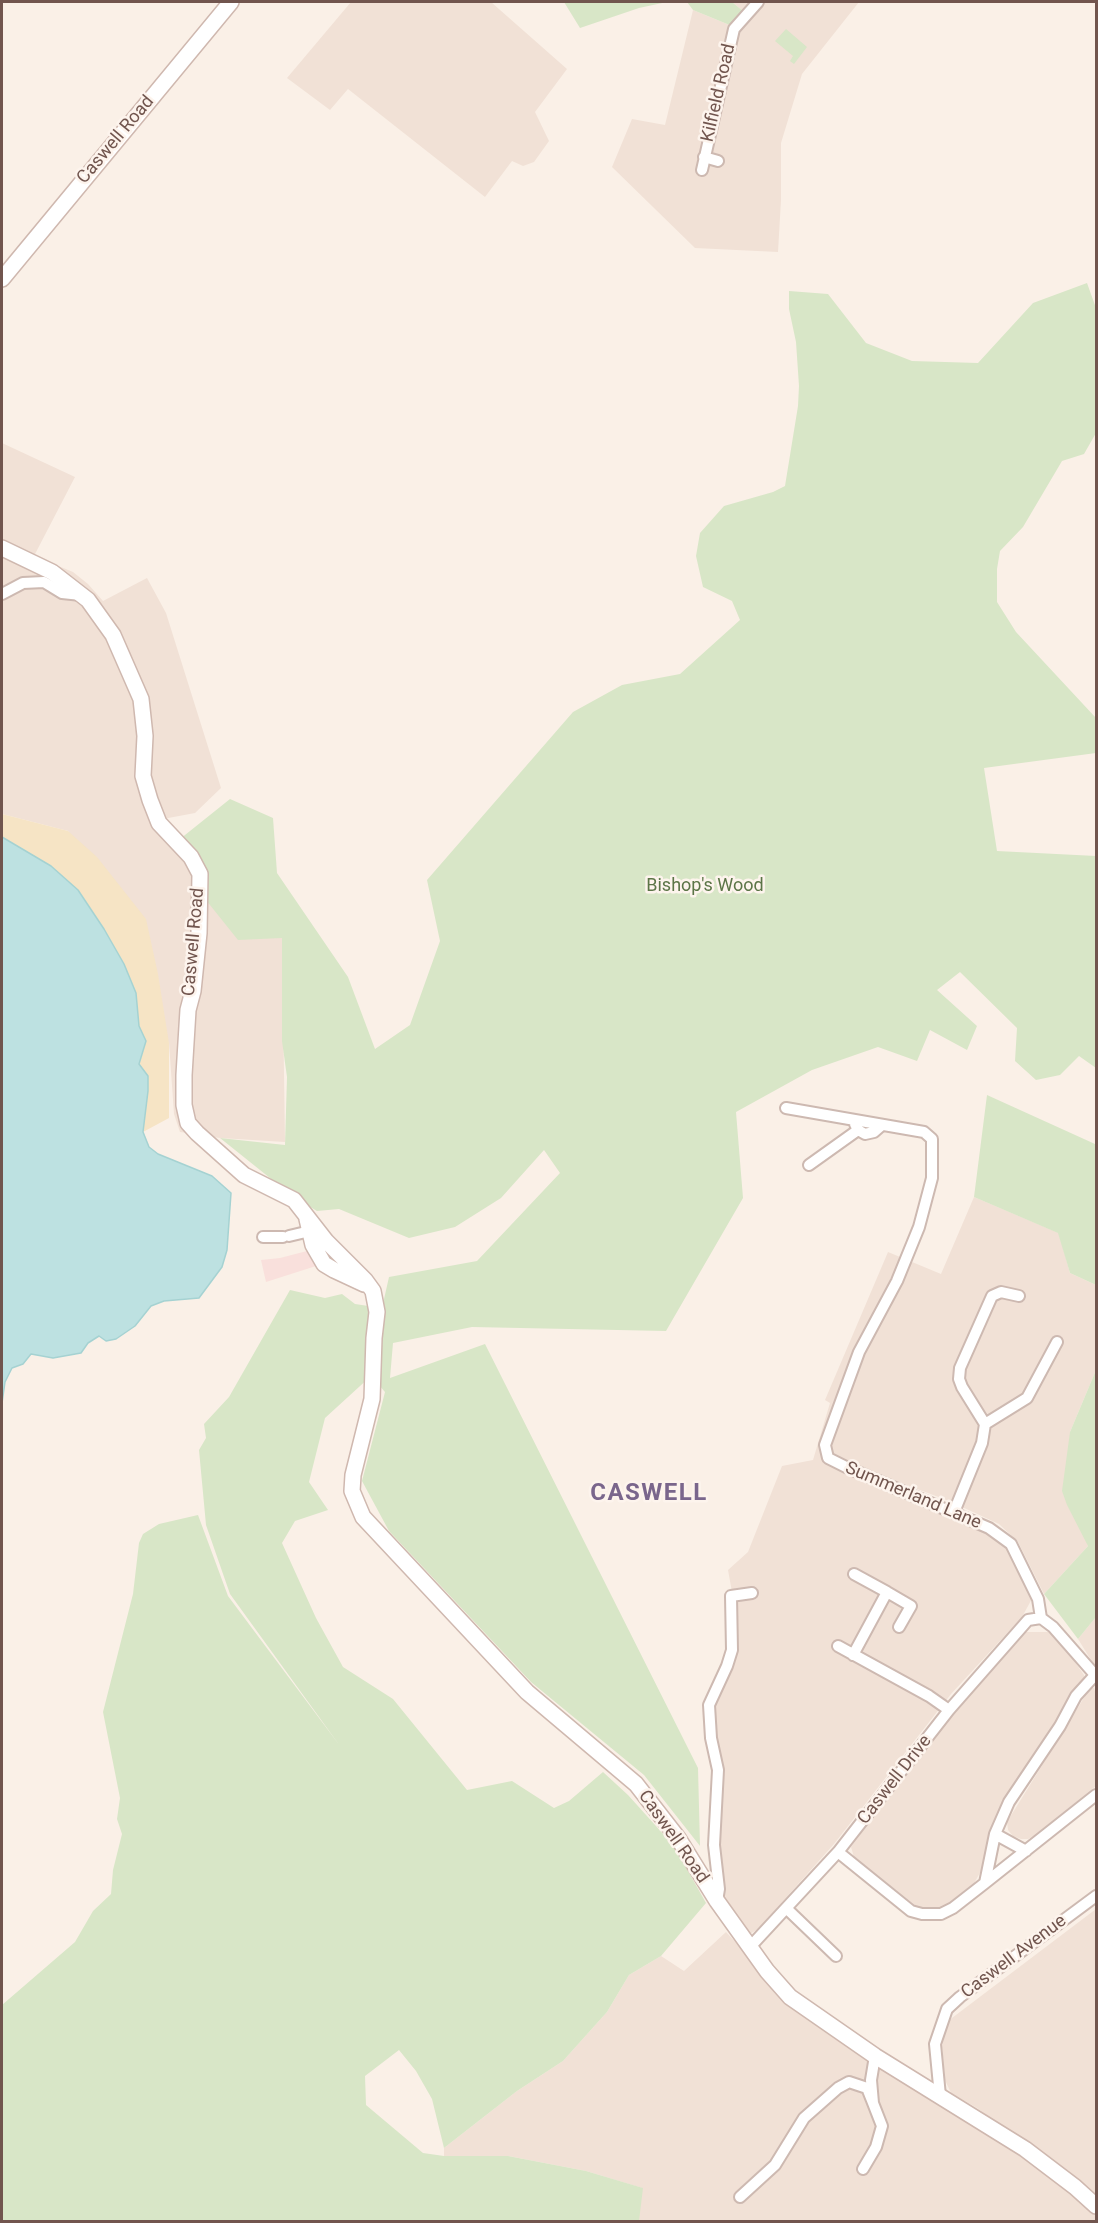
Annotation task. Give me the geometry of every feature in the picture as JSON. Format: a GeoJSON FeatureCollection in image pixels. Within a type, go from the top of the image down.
{"type":"FeatureCollection","features":[{"type":"Feature","properties":{"kind":"main road","name":"Caswell Road"},"geometry":{"type":"LineString","coordinates":[[2,279],[231,2]]}},
{"type":"Feature","properties":{"kind":"main road","name":"Caswell Road"},"geometry":{"type":"LineString","coordinates":[[2,548],[52,572],[88,600],[113,635],[141,699],[145,736],[143,776],[154,812],[168,835],[191,857],[200,874],[199,933],[193,991],[188,1009],[184,1075],[186,1118],[196,1133],[244,1174],[289,1197],[373,1291],[377,1312],[372,1399],[353,1475],[352,1491],[363,1516],[526,1692],[636,1784],[678,1838],[717,1901],[767,1971],[790,1997],[875,2056],[1025,2149],[1096,2206]]}},
{"type":"Feature","properties":{"kind":"main road"},"geometry":{"type":"LineString","coordinates":[[305,1213],[317,1254],[324,1263],[373,1291]]}},
{"type":"Feature","properties":{"kind":"street","name":"Kilfield Road"},"geometry":{"type":"LineString","coordinates":[[702,170],[734,29],[758,2]]}},
{"type":"Feature","properties":{"kind":"street","name":"Kilfield Road"},"geometry":{"type":"LineString","coordinates":[[704,158],[718,161]]}},
{"type":"Feature","properties":{"kind":"street"},"geometry":{"type":"LineString","coordinates":[[2,594],[23,583],[44,582],[62,592],[81,595]]}},
{"type":"Feature","properties":{"kind":"street","name":"Summerland Lane"},"geometry":{"type":"LineString","coordinates":[[786,1108],[924,1132],[932,1139],[932,1178],[919,1227],[897,1281],[859,1352],[825,1445],[828,1458],[989,1527],[1011,1544],[1038,1599],[1041,1618]]}},
{"type":"Feature","properties":{"kind":"street"},"geometry":{"type":"LineString","coordinates":[[853,1118],[858,1130]]}},
{"type":"Feature","properties":{"kind":"street","name":"Summerland Lane"},"geometry":{"type":"LineString","coordinates":[[809,1165],[858,1130],[865,1134],[874,1132],[882,1125]]}},
{"type":"Feature","properties":{"kind":"street"},"geometry":{"type":"LineString","coordinates":[[263,1237],[286,1237],[310,1231]]}},
{"type":"Feature","properties":{"kind":"street"},"geometry":{"type":"LineString","coordinates":[[954,1512],[982,1443],[985,1424],[962,1387],[959,1379],[960,1368],[992,1296],[1001,1292],[1018,1296]]}},
{"type":"Feature","properties":{"kind":"street"},"geometry":{"type":"LineString","coordinates":[[985,1424],[1027,1398],[1057,1341]]}},
{"type":"Feature","properties":{"kind":"street"},"geometry":{"type":"LineString","coordinates":[[854,1574],[887,1592],[914,1601],[899,1627]]}},
{"type":"Feature","properties":{"kind":"street"},"geometry":{"type":"LineString","coordinates":[[853,1654],[887,1592]]}},
{"type":"Feature","properties":{"kind":"street"},"geometry":{"type":"LineString","coordinates":[[717,1901],[719,1889],[714,1845],[718,1770],[711,1738],[708,1705],[727,1666],[732,1650],[731,1596],[752,1593]]}},
{"type":"Feature","properties":{"kind":"street"},"geometry":{"type":"LineString","coordinates":[[985,1884],[995,1834],[1009,1803],[1060,1726],[1076,1696],[1096,1674],[1053,1627],[1041,1618]]}},
{"type":"Feature","properties":{"kind":"street","name":"Caswell Drive"},"geometry":{"type":"LineString","coordinates":[[750,1947],[838,1852],[949,1710],[1028,1620],[1041,1618]]}},
{"type":"Feature","properties":{"kind":"street"},"geometry":{"type":"LineString","coordinates":[[838,1646],[929,1696],[949,1710]]}},
{"type":"Feature","properties":{"kind":"street"},"geometry":{"type":"LineString","coordinates":[[838,1852],[911,1911],[922,1914],[941,1914],[953,1908],[985,1884],[1096,1795]]}},
{"type":"Feature","properties":{"kind":"street"},"geometry":{"type":"LineString","coordinates":[[995,1834],[1026,1851]]}},
{"type":"Feature","properties":{"kind":"street","name":"Caswell Avenue"},"geometry":{"type":"LineString","coordinates":[[940,2096],[935,2044],[947,2009],[1096,1896]]}},
{"type":"Feature","properties":{"kind":"street"},"geometry":{"type":"LineString","coordinates":[[786,1908],[836,1956]]}},
{"type":"Feature","properties":{"kind":"street"},"geometry":{"type":"LineString","coordinates":[[873,2103],[871,2080],[875,2056]]}},
{"type":"Feature","properties":{"kind":"street"},"geometry":{"type":"LineString","coordinates":[[740,2197],[775,2165],[804,2118],[838,2088],[849,2082],[867,2088],[882,2126],[876,2147],[863,2169]]}},
{"type":"Feature","properties":{"kind":"shaded area"},"geometry":{"type":"Polygon","coordinates":[[[351,2],[491,2],[567,69],[535,112],[549,141],[534,162],[523,166],[512,161],[485,197],[348,89],[330,110],[287,78],[351,2]]]}},
{"type":"Feature","properties":{"kind":"shaded area"},"geometry":{"type":"Polygon","coordinates":[[[732,2],[859,2],[802,74],[781,143],[778,252],[695,248],[612,167],[632,119],[665,125],[693,10],[732,26],[743,11],[732,2]]]}},
{"type":"Feature","properties":{"kind":"shaded area"},"geometry":{"type":"Polygon","coordinates":[[[2,443],[75,477],[34,556],[73,572],[103,601],[147,578],[166,613],[221,788],[195,813],[163,819],[282,937],[285,1142],[220,1138],[180,1132],[174,1114],[169,1043],[68,831],[2,814],[2,443]]]}},
{"type":"Feature","properties":{"kind":"shaded area"},"geometry":{"type":"Polygon","coordinates":[[[974,1197],[1059,1233],[1070,1273],[1096,1285],[1096,1370],[1070,1432],[1088,1546],[1044,1594],[1018,1542],[999,1524],[949,1501],[846,1462],[845,1472],[990,1534],[1005,1547],[1021,1568],[1034,1595],[1022,1617],[951,1694],[834,1844],[758,1929],[750,1934],[721,1894],[711,1705],[737,1648],[734,1603],[728,1570],[748,1552],[782,1466],[813,1460],[830,1403],[825,1400],[888,1252],[941,1274],[974,1197]]]}},
{"type":"Feature","properties":{"kind":"shaded area"},"geometry":{"type":"Polygon","coordinates":[[[309,1248],[316,1266],[266,1282],[261,1260],[280,1258],[307,1251],[309,1248]]]}},
{"type":"Feature","properties":{"kind":"shaded area"},"geometry":{"type":"Polygon","coordinates":[[[1096,1617],[1096,1668],[1078,1639],[1096,1617]]]}},
{"type":"Feature","properties":{"kind":"shaded area"},"geometry":{"type":"Polygon","coordinates":[[[1023,1632],[1054,1632],[1084,1678],[1074,1691],[987,1852],[982,1869],[972,1887],[942,1908],[927,1909],[916,1906],[854,1857],[851,1847],[925,1746],[1023,1632]]]}},
{"type":"Feature","properties":{"kind":"shaded area"},"geometry":{"type":"Polygon","coordinates":[[[1090,1688],[1094,1688],[1096,1695],[1096,1786],[1034,1836],[1021,1839],[1013,1836],[1008,1830],[1007,1822],[1090,1688]]]}},
{"type":"Feature","properties":{"kind":"shaded area"},"geometry":{"type":"Polygon","coordinates":[[[1096,1909],[1096,2198],[977,2108],[951,2093],[945,2080],[942,2046],[948,2021],[1096,1909]]]}},
{"type":"Feature","properties":{"kind":"shaded area"},"geometry":{"type":"Polygon","coordinates":[[[726,1932],[788,1999],[1012,2146],[1096,2213],[1096,2221],[638,2221],[642,2188],[586,2171],[508,2156],[444,2156],[444,2148],[517,2091],[563,2061],[607,2012],[629,1975],[661,1956],[684,1971],[726,1932]]]}},
{"type":"Feature","properties":{"kind":"green space"},"geometry":{"type":"Polygon","coordinates":[[[564,2],[667,2],[639,8],[580,28],[564,2]]]}},
{"type":"Feature","properties":{"kind":"green space"},"geometry":{"type":"Polygon","coordinates":[[[687,2],[732,2],[743,11],[732,26],[693,10],[687,2]]]}},
{"type":"Feature","properties":{"kind":"green space"},"geometry":{"type":"Polygon","coordinates":[[[786,29],[807,47],[794,64],[790,61],[793,56],[775,41],[786,29]]]}},
{"type":"Feature","properties":{"kind":"green space","name":"Bishop's Wood"},"geometry":{"type":"Polygon","coordinates":[[[1087,283],[1096,308],[1096,433],[1084,454],[1062,461],[1023,527],[1000,551],[997,569],[997,602],[1016,632],[1096,718],[1096,753],[984,768],[997,851],[1096,856],[1096,1068],[1079,1056],[1060,1075],[1036,1080],[1015,1061],[1017,1028],[960,972],[937,990],[977,1026],[967,1050],[930,1030],[917,1061],[878,1047],[812,1070],[736,1112],[743,1198],[666,1331],[472,1327],[393,1343],[390,1378],[485,1344],[698,1768],[700,1846],[644,1775],[531,1682],[389,1531],[362,1481],[385,1392],[371,1376],[325,1418],[309,1482],[328,1510],[295,1521],[282,1543],[316,1618],[343,1667],[393,1699],[467,1790],[512,1781],[554,1808],[569,1801],[603,1772],[628,1795],[674,1846],[706,1903],[661,1956],[629,1975],[607,2012],[563,2061],[517,2091],[444,2148],[432,2099],[416,2071],[399,2050],[365,2076],[366,2105],[423,2153],[444,2156],[508,2156],[586,2171],[643,2188],[639,2221],[2,2221],[2,2005],[75,1942],[93,1911],[111,1894],[113,1870],[122,1834],[117,1819],[120,1798],[103,1712],[133,1594],[139,1543],[143,1534],[159,1524],[198,1515],[228,1596],[340,1746],[230,1594],[206,1525],[199,1450],[206,1438],[204,1424],[229,1397],[290,1290],[325,1298],[342,1294],[355,1304],[382,1308],[389,1277],[477,1261],[560,1173],[544,1150],[501,1198],[455,1227],[409,1238],[339,1209],[317,1211],[295,1198],[220,1138],[285,1145],[287,1077],[282,1041],[282,938],[238,940],[206,900],[180,839],[230,799],[273,818],[277,873],[348,977],[375,1049],[410,1025],[440,941],[427,880],[573,712],[622,685],[680,674],[740,620],[732,601],[703,587],[696,556],[700,533],[724,506],[773,492],[785,486],[799,386],[796,342],[789,309],[789,291],[828,294],[866,343],[912,361],[978,363],[1033,303],[1087,283]]]}},
{"type":"Feature","properties":{"kind":"green space"},"geometry":{"type":"Polygon","coordinates":[[[987,1095],[1095,1144],[1096,1138],[1096,1285],[1070,1273],[1058,1233],[974,1197],[987,1095]]]}},
{"type":"Feature","properties":{"kind":"green space"},"geometry":{"type":"Polygon","coordinates":[[[1096,1370],[1096,1617],[1078,1639],[1044,1594],[1088,1546],[1062,1491],[1070,1432],[1096,1370]]]}},
{"type":"Feature","properties":{"kind":"sand"},"geometry":{"type":"Polygon","coordinates":[[[2,814],[68,831],[97,857],[146,919],[169,1043],[169,1118],[143,1132],[139,1065],[146,1041],[139,1026],[136,993],[124,964],[78,890],[51,866],[2,837],[2,814]]]}},
{"type":"Feature","properties":{"kind":"water"},"geometry":{"type":"Polygon","coordinates":[[[2,837],[51,866],[78,890],[124,964],[136,993],[139,1026],[146,1041],[139,1064],[148,1076],[143,1132],[149,1147],[158,1154],[212,1176],[231,1193],[227,1250],[222,1267],[199,1298],[164,1301],[151,1306],[135,1326],[116,1339],[106,1341],[99,1336],[88,1343],[81,1353],[53,1358],[31,1354],[23,1364],[12,1368],[5,1382],[2,1403],[2,837]]]}},
{"type":"Feature","properties":{"kind":"district","name":"CASWELL"},"geometry":{"type":"Point","coordinates":[649,1494]}}]}
